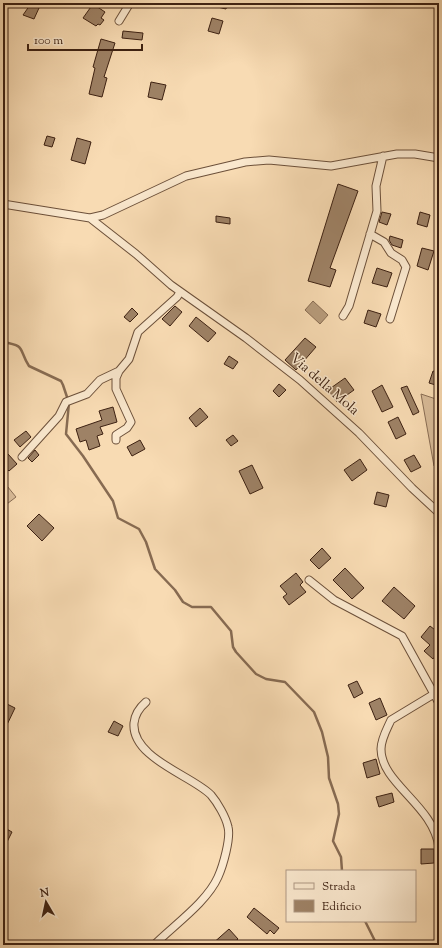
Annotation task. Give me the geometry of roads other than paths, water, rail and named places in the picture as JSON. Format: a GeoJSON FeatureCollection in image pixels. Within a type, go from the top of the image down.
{"type":"FeatureCollection","features":[{"type":"Feature","properties":{"kind":"street"},"geometry":{"type":"LineString","coordinates":[[119,21],[130,3]]}},
{"type":"Feature","properties":{"kind":"street"},"geometry":{"type":"LineString","coordinates":[[3,204],[90,218],[103,215],[186,176],[245,162],[269,160],[331,166],[383,156],[409,154],[439,158]]}},
{"type":"Feature","properties":{"kind":"street"},"geometry":{"type":"LineString","coordinates":[[343,316],[349,306],[377,211],[376,186],[383,156]]}},
{"type":"Feature","properties":{"kind":"street","name":"Via della Mola"},"geometry":{"type":"LineString","coordinates":[[90,218],[180,292],[246,338],[300,380],[359,433],[412,488],[439,513]]}},
{"type":"Feature","properties":{"kind":"street"},"geometry":{"type":"LineString","coordinates":[[370,234],[384,242],[391,252],[402,260],[406,267],[390,319]]}},
{"type":"Feature","properties":{"kind":"street"},"geometry":{"type":"LineString","coordinates":[[116,440],[116,435],[127,428],[131,422],[116,389],[115,384],[119,371],[129,359],[138,332],[177,297],[180,292]]}},
{"type":"Feature","properties":{"kind":"street"},"geometry":{"type":"LineString","coordinates":[[22,457],[59,416],[69,401],[87,394],[100,380],[119,371]]}},
{"type":"Feature","properties":{"kind":"street"},"geometry":{"type":"LineString","coordinates":[[309,580],[334,600],[402,636],[439,703]]}},
{"type":"Feature","properties":{"kind":"street"},"geometry":{"type":"LineString","coordinates":[[434,694],[391,720],[381,747],[382,757],[386,768],[426,815],[435,834],[439,848]]}},
{"type":"Feature","properties":{"kind":"street"},"geometry":{"type":"LineString","coordinates":[[146,702],[140,707],[134,722],[134,728],[140,741],[150,754],[158,761],[211,795],[226,821],[229,830],[227,847],[218,878],[192,910],[154,945]]}},
{"type":"Feature","properties":{"kind":"street"},"geometry":{"type":"LineString","coordinates":[[439,867],[439,884]]}},
{"type":"Feature","properties":{"kind":"waterway"},"geometry":{"type":"LineString","coordinates":[[3,342],[11,343],[19,347],[29,366],[61,381],[69,403],[66,434],[83,456],[113,501],[118,518],[139,529],[146,542],[155,569],[175,590],[183,602],[192,607],[211,607],[231,631],[233,647],[236,652],[256,674],[266,679],[285,682],[314,712],[322,732],[328,757],[329,778],[338,804],[339,814],[333,841],[341,857],[342,870]]}},
{"type":"Feature","properties":{"kind":"waterway"},"geometry":{"type":"LineString","coordinates":[[366,922],[377,945]]}}]}
